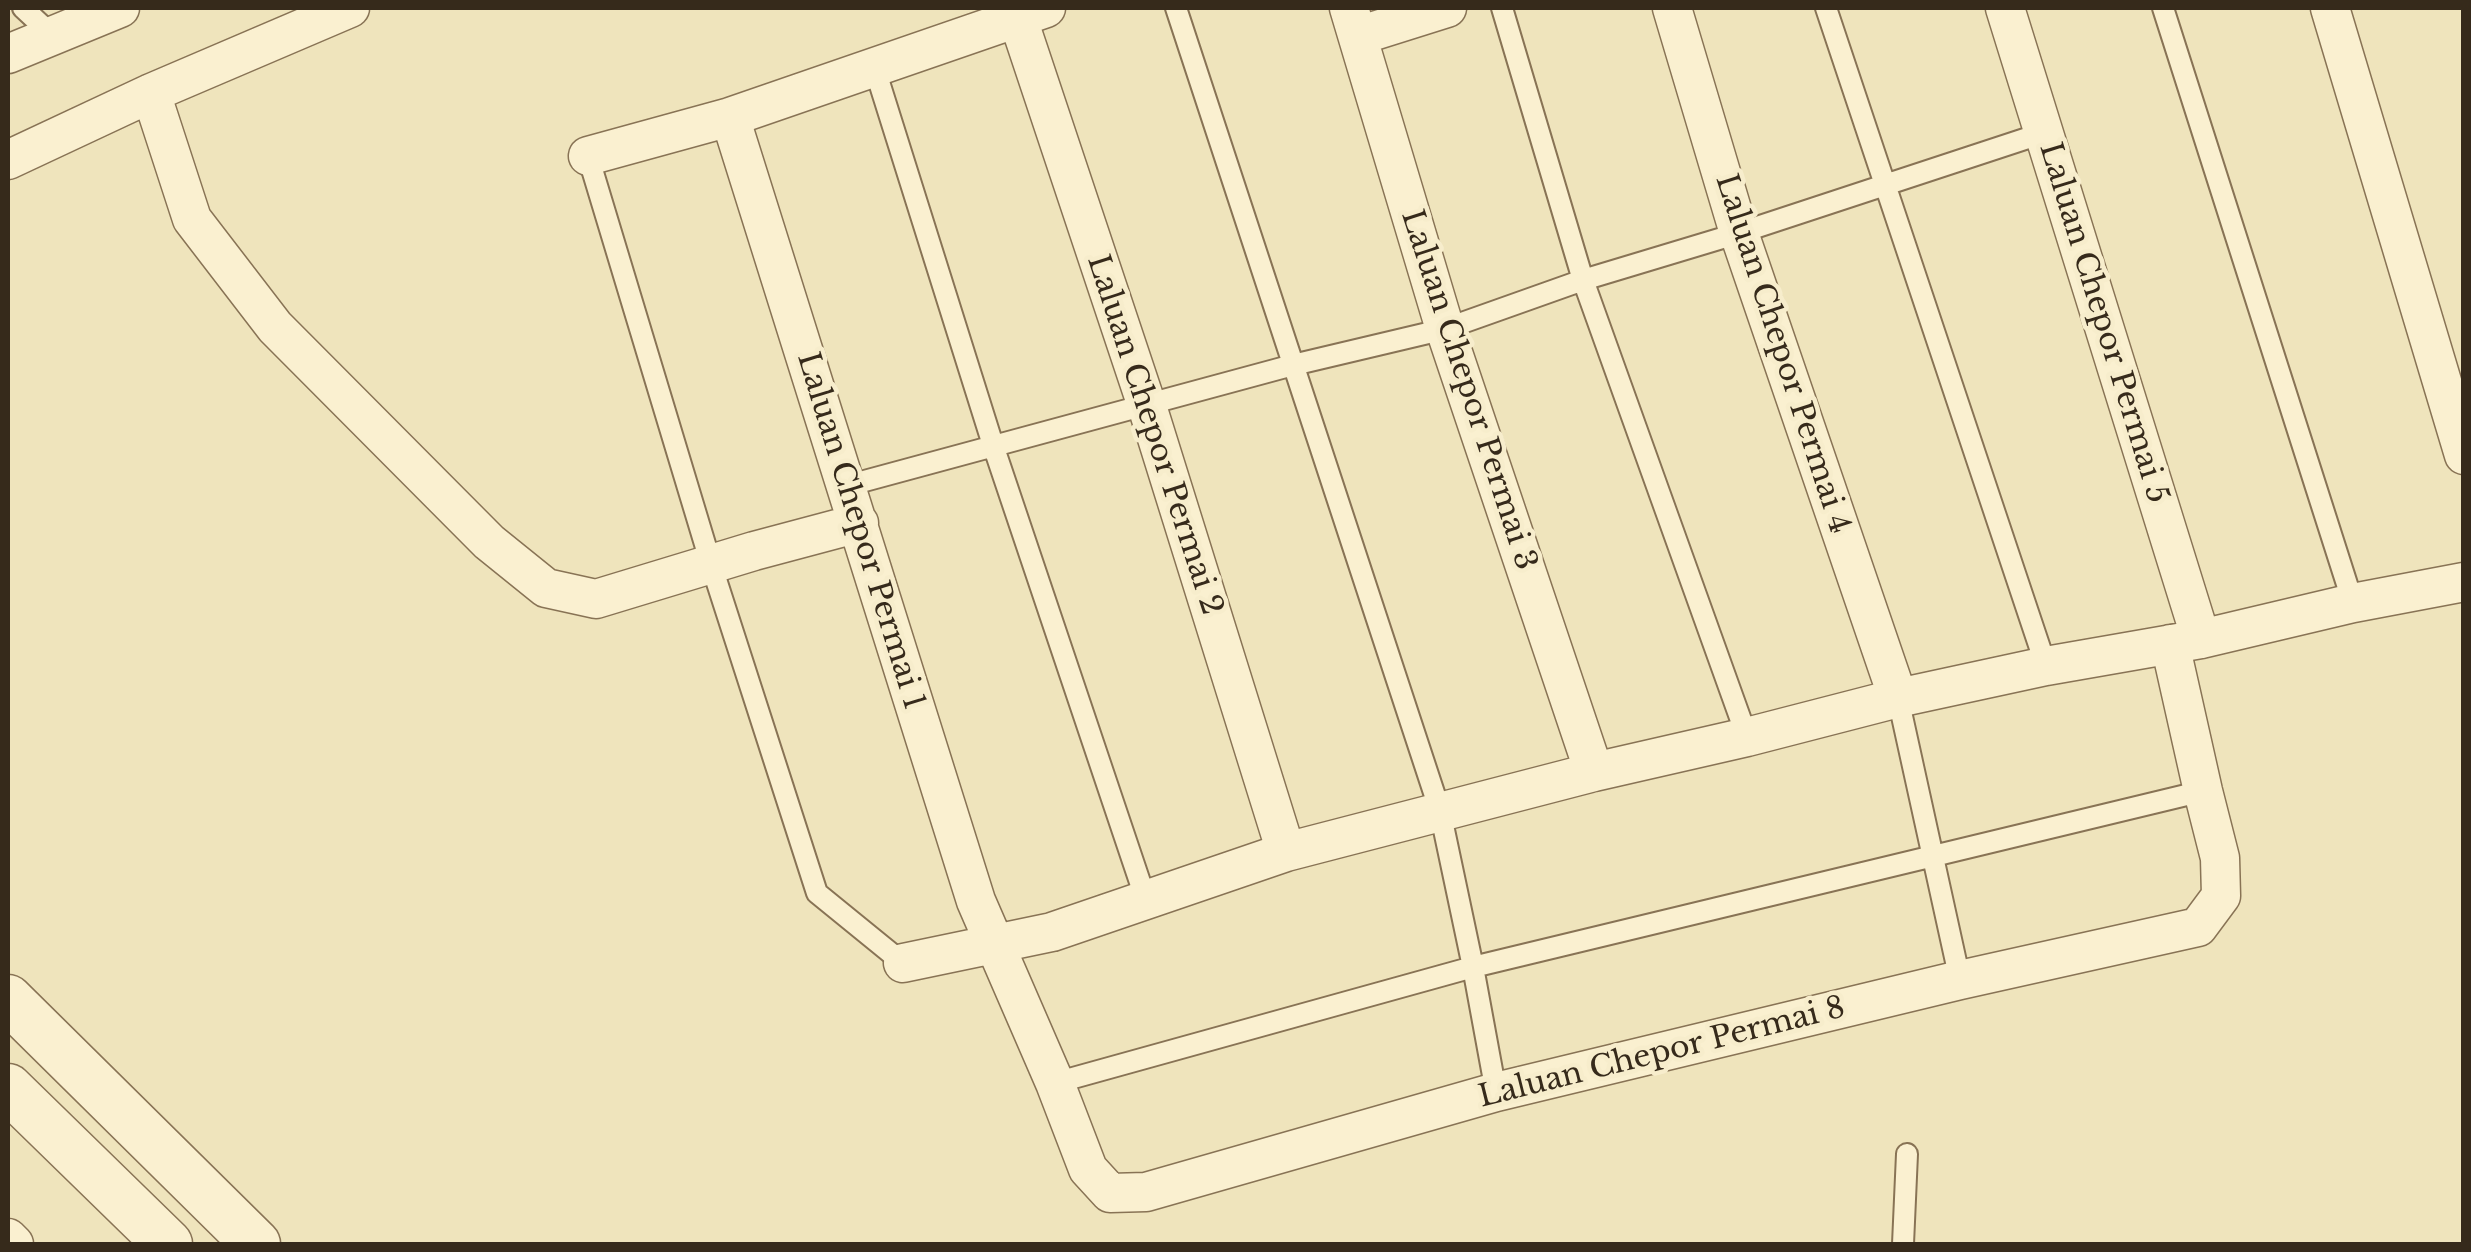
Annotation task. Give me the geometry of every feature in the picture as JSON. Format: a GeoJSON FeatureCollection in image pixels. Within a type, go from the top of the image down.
{"type":"FeatureCollection","features":[{"type":"Feature","properties":{"kind":"street"},"geometry":{"type":"LineString","coordinates":[[8,54],[120,8]]}},
{"type":"Feature","properties":{"kind":"street"},"geometry":{"type":"LineString","coordinates":[[8,160],[150,93],[350,8]]}},
{"type":"Feature","properties":{"kind":"street"},"geometry":{"type":"LineString","coordinates":[[1353,22],[1447,8]]}},
{"type":"Feature","properties":{"kind":"street","name":"Laluan Chepor Permai 4"},"geometry":{"type":"LineString","coordinates":[[1672,8],[1739,233],[1898,698]]}},
{"type":"Feature","properties":{"kind":"street","name":"Laluan Chepor Permai 5"},"geometry":{"type":"LineString","coordinates":[[2005,8],[2044,133],[2185,641]]}},
{"type":"Feature","properties":{"kind":"street"},"geometry":{"type":"LineString","coordinates":[[2330,8],[2464,454]]}},
{"type":"Feature","properties":{"kind":"street"},"geometry":{"type":"LineString","coordinates":[[588,156],[730,117],[1032,13]]}},
{"type":"Feature","properties":{"kind":"street","name":"Laluan Chepor Permai 2"},"geometry":{"type":"LineString","coordinates":[[1032,13],[1147,406],[1286,852]]}},
{"type":"Feature","properties":{"kind":"street","name":"Laluan Chepor Permai 3"},"geometry":{"type":"LineString","coordinates":[[1353,22],[1445,329],[1594,772]]}},
{"type":"Feature","properties":{"kind":"street"},"geometry":{"type":"LineString","coordinates":[[150,93],[192,219],[275,327],[489,542],[546,588],[596,599],[859,523]]}},
{"type":"Feature","properties":{"kind":"street","name":"Laluan Chepor Permai 1"},"geometry":{"type":"LineString","coordinates":[[730,117],[976,901],[996,942]]}},
{"type":"Feature","properties":{"kind":"street"},"geometry":{"type":"LineString","coordinates":[[903,963],[1052,932],[1286,852],[1594,772],[1747,738],[1898,698],[2464,582]]}},
{"type":"Feature","properties":{"kind":"street","name":"Laluan Chepor Permai 8"},"geometry":{"type":"LineString","coordinates":[[996,942],[1088,1169],[1110,1193],[1146,1192],[1496,1092],[2198,927],[2222,896],[2220,858],[2202,791],[2185,641]]}},
{"type":"Feature","properties":{"kind":"street"},"geometry":{"type":"LineString","coordinates":[[8,999],[256,1244]]}},
{"type":"Feature","properties":{"kind":"street"},"geometry":{"type":"LineString","coordinates":[[8,1088],[168,1244]]}},
{"type":"Feature","properties":{"kind":"street"},"geometry":{"type":"LineString","coordinates":[[8,1238],[14,1244]]}},
{"type":"Feature","properties":{"kind":"lane"},"geometry":{"type":"LineString","coordinates":[[23,8],[51,34]]}},
{"type":"Feature","properties":{"kind":"lane"},"geometry":{"type":"LineString","coordinates":[[1176,8],[1440,811],[1496,1092]]}},
{"type":"Feature","properties":{"kind":"lane"},"geometry":{"type":"LineString","coordinates":[[1502,8],[1583,280],[1747,738]]}},
{"type":"Feature","properties":{"kind":"lane"},"geometry":{"type":"LineString","coordinates":[[1826,8],[2046,666]]}},
{"type":"Feature","properties":{"kind":"lane"},"geometry":{"type":"LineString","coordinates":[[2163,8],[2353,603]]}},
{"type":"Feature","properties":{"kind":"lane"},"geometry":{"type":"LineString","coordinates":[[874,66],[993,445],[1146,900]]}},
{"type":"Feature","properties":{"kind":"lane"},"geometry":{"type":"LineString","coordinates":[[846,486],[1293,365],[1445,329],[1583,280],[2044,133]]}},
{"type":"Feature","properties":{"kind":"lane"},"geometry":{"type":"LineString","coordinates":[[588,156],[711,564],[817,894],[903,963]]}},
{"type":"Feature","properties":{"kind":"lane"},"geometry":{"type":"LineString","coordinates":[[1898,698],[1960,980]]}},
{"type":"Feature","properties":{"kind":"lane"},"geometry":{"type":"LineString","coordinates":[[1055,1084],[1473,967],[2202,791]]}},
{"type":"Feature","properties":{"kind":"lane"},"geometry":{"type":"LineString","coordinates":[[1902,1244],[1907,1154]]}}]}
